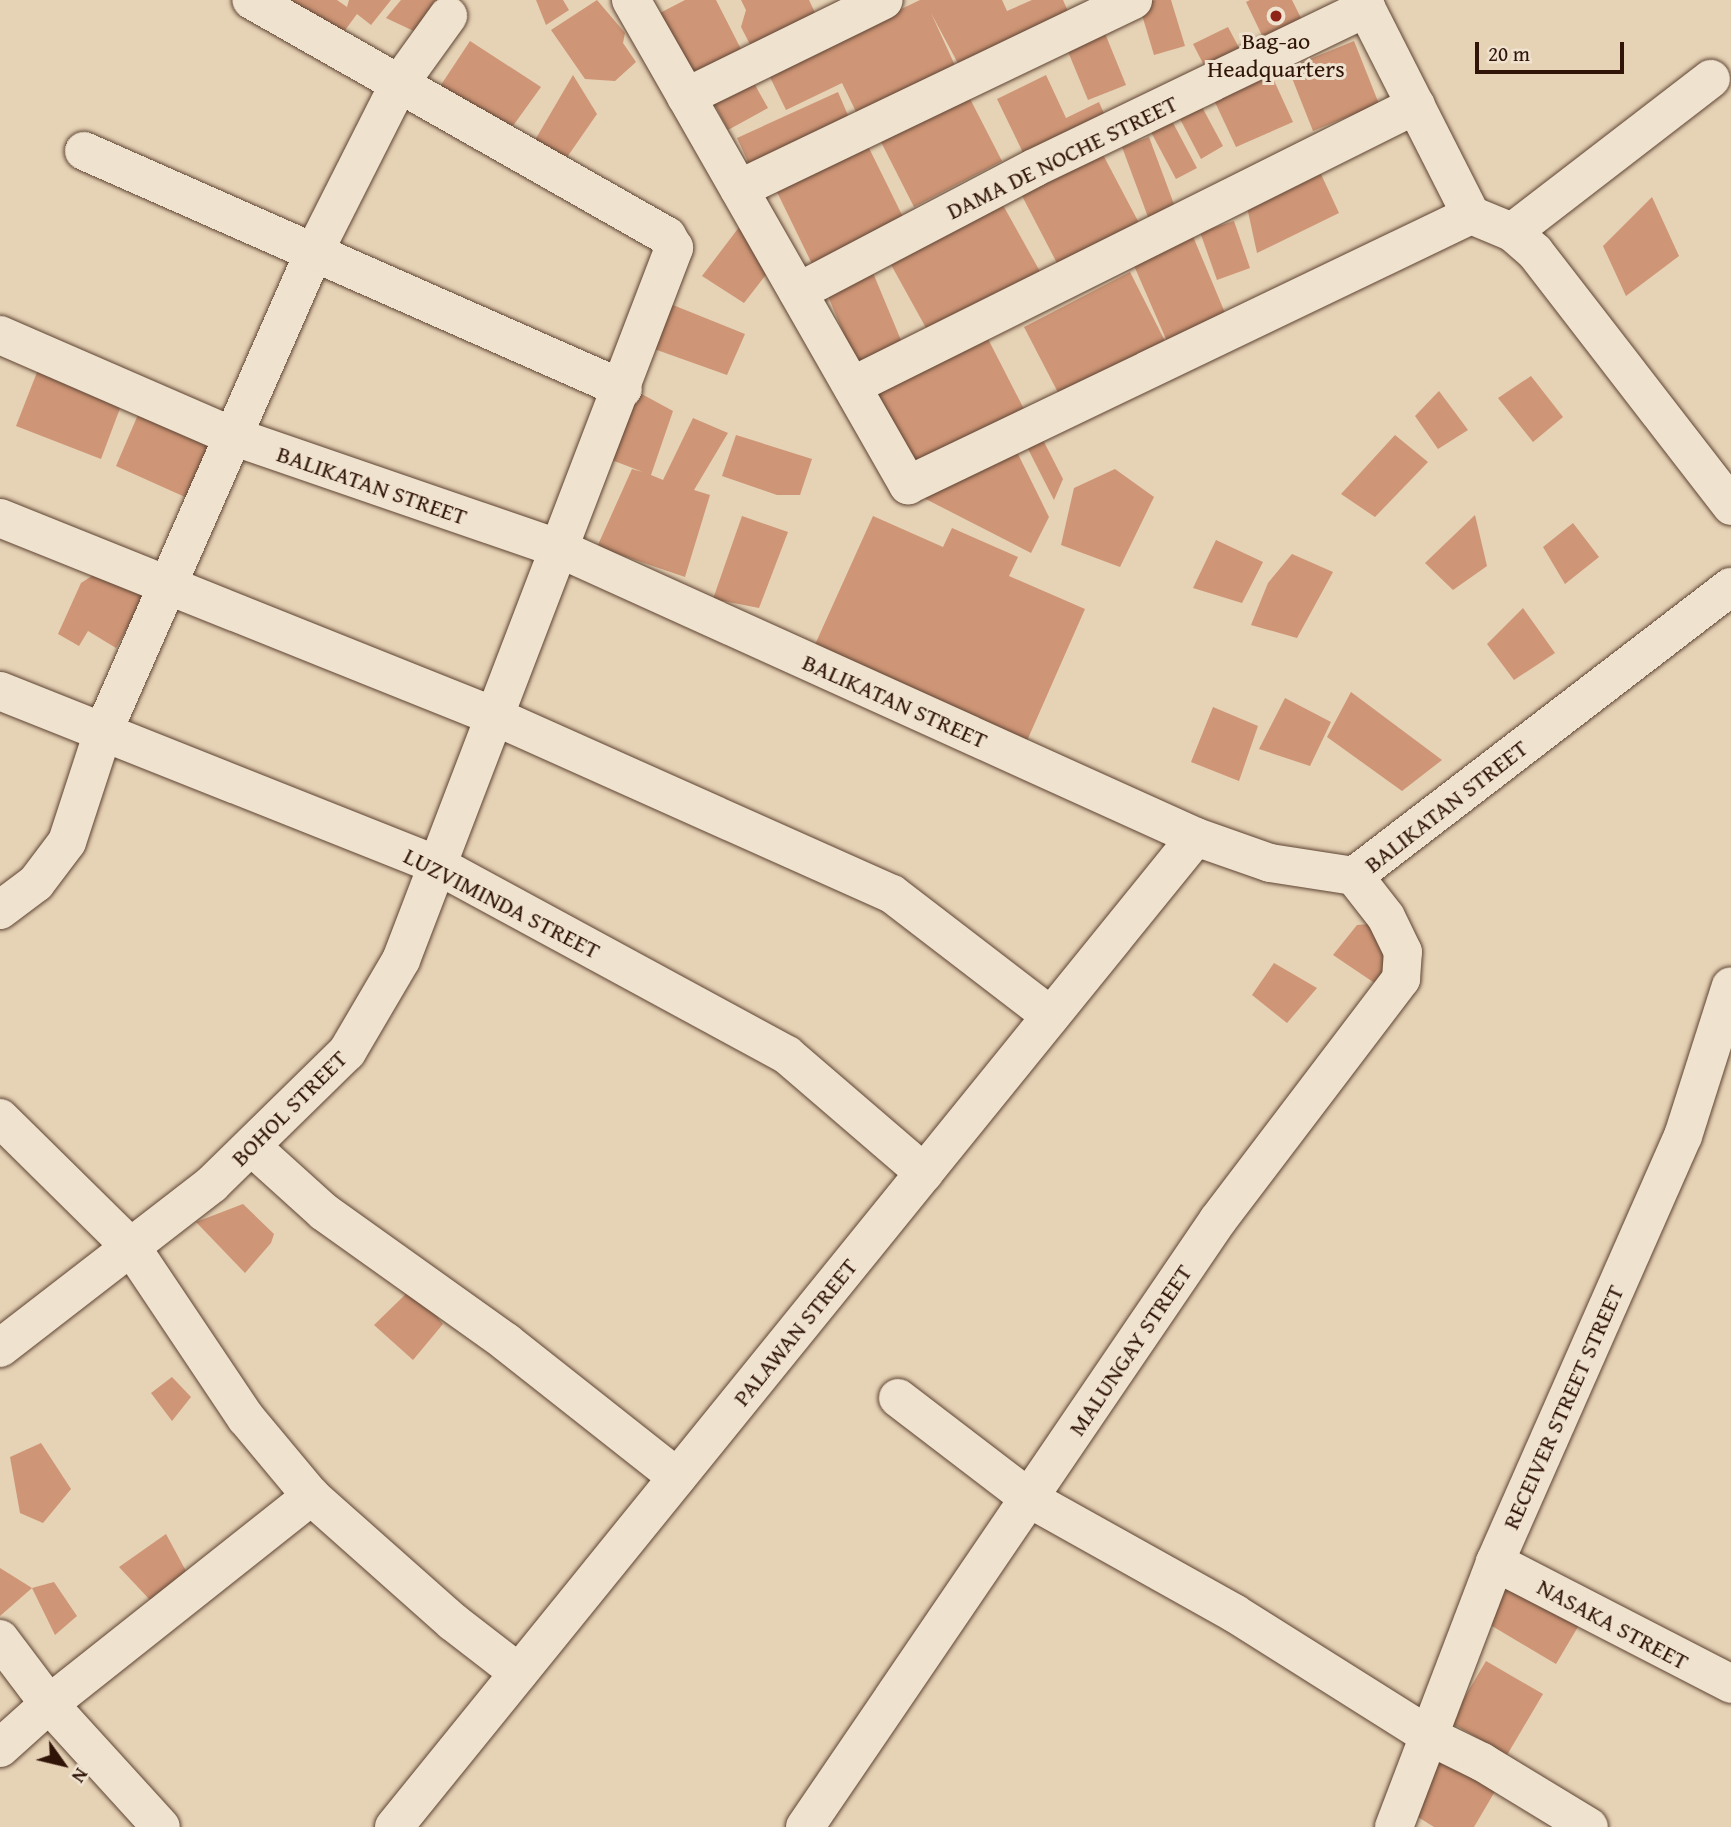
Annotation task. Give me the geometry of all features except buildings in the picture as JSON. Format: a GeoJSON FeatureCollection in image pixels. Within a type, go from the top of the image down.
{"type":"FeatureCollection","features":[{"type":"Feature","properties":{"kind":"street"},"geometry":{"type":"LineString","coordinates":[[251,0],[399,84]]}},
{"type":"Feature","properties":{"kind":"street"},"geometry":{"type":"LineString","coordinates":[[686,97],[884,0]]}},
{"type":"Feature","properties":{"kind":"street"},"geometry":{"type":"LineString","coordinates":[[740,189],[1133,0]]}},
{"type":"Feature","properties":{"kind":"street"},"geometry":{"type":"LineString","coordinates":[[636,2],[686,97],[908,485],[1471,215]]}},
{"type":"Feature","properties":{"kind":"street"},"geometry":{"type":"LineString","coordinates":[[1364,4],[1471,215],[1512,232],[1535,252],[1731,506]]}},
{"type":"Feature","properties":{"kind":"street","name":"DAMA DE NOCHE STREET"},"geometry":{"type":"LineString","coordinates":[[798,292],[1034,168],[1364,4]]}},
{"type":"Feature","properties":{"kind":"street"},"geometry":{"type":"LineString","coordinates":[[0,910],[36,883],[67,842],[103,732],[235,437],[314,252],[399,84],[447,16]]}},
{"type":"Feature","properties":{"kind":"street"},"geometry":{"type":"LineString","coordinates":[[1512,232],[1712,79]]}},
{"type":"Feature","properties":{"kind":"street","name":"BOHOL STREET"},"geometry":{"type":"LineString","coordinates":[[0,1348],[132,1248],[252,1147],[347,1052],[401,960],[671,262],[674,248],[667,236],[399,84]]}},
{"type":"Feature","properties":{"kind":"street"},"geometry":{"type":"LineString","coordinates":[[852,386],[1416,105]]}},
{"type":"Feature","properties":{"kind":"street"},"geometry":{"type":"LineString","coordinates":[[84,151],[623,389]]}},
{"type":"Feature","properties":{"kind":"street","name":"BALIKATAN STREET"},"geometry":{"type":"LineString","coordinates":[[0,335],[235,437],[560,549],[1196,837],[1270,863],[1354,876],[1731,587]]}},
{"type":"Feature","properties":{"kind":"street"},"geometry":{"type":"LineString","coordinates":[[0,518],[496,717],[892,894],[1051,1016]]}},
{"type":"Feature","properties":{"kind":"street","name":"LUZVIMINDA STREET"},"geometry":{"type":"LineString","coordinates":[[0,691],[439,866],[787,1055],[924,1172]]}},
{"type":"Feature","properties":{"kind":"street","name":"PALAWAN STREET"},"geometry":{"type":"LineString","coordinates":[[394,1827],[1196,837]]}},
{"type":"Feature","properties":{"kind":"street","name":"MALUNGAY STREET"},"geometry":{"type":"LineString","coordinates":[[805,1827],[1219,1220],[1401,979],[1403,952],[1386,917],[1354,876]]}},
{"type":"Feature","properties":{"kind":"street","name":"RECEIVER STREET STREET"},"geometry":{"type":"LineString","coordinates":[[1394,1827],[1431,1737],[1495,1562],[1683,1136],[1731,986]]}},
{"type":"Feature","properties":{"kind":"street"},"geometry":{"type":"LineString","coordinates":[[0,1118],[132,1248],[246,1418],[311,1496],[453,1622],[519,1673]]}},
{"type":"Feature","properties":{"kind":"street"},"geometry":{"type":"LineString","coordinates":[[252,1147],[324,1212],[506,1342],[677,1477]]}},
{"type":"Feature","properties":{"kind":"street"},"geometry":{"type":"LineString","coordinates":[[898,1398],[1030,1499],[1234,1613],[1431,1737],[1482,1762],[1589,1827]]}},
{"type":"Feature","properties":{"kind":"street"},"geometry":{"type":"LineString","coordinates":[[0,1748],[49,1704],[311,1496]]}},
{"type":"Feature","properties":{"kind":"street","name":"NASAKA STREET"},"geometry":{"type":"LineString","coordinates":[[1495,1562],[1731,1684]]}},
{"type":"Feature","properties":{"kind":"street"},"geometry":{"type":"LineString","coordinates":[[0,1639],[49,1704],[161,1827]]}},
{"type":"Feature","properties":{"kind":"place","name":"Bag-ao Headquarters"},"geometry":{"type":"Point","coordinates":[1276,16]}}]}
